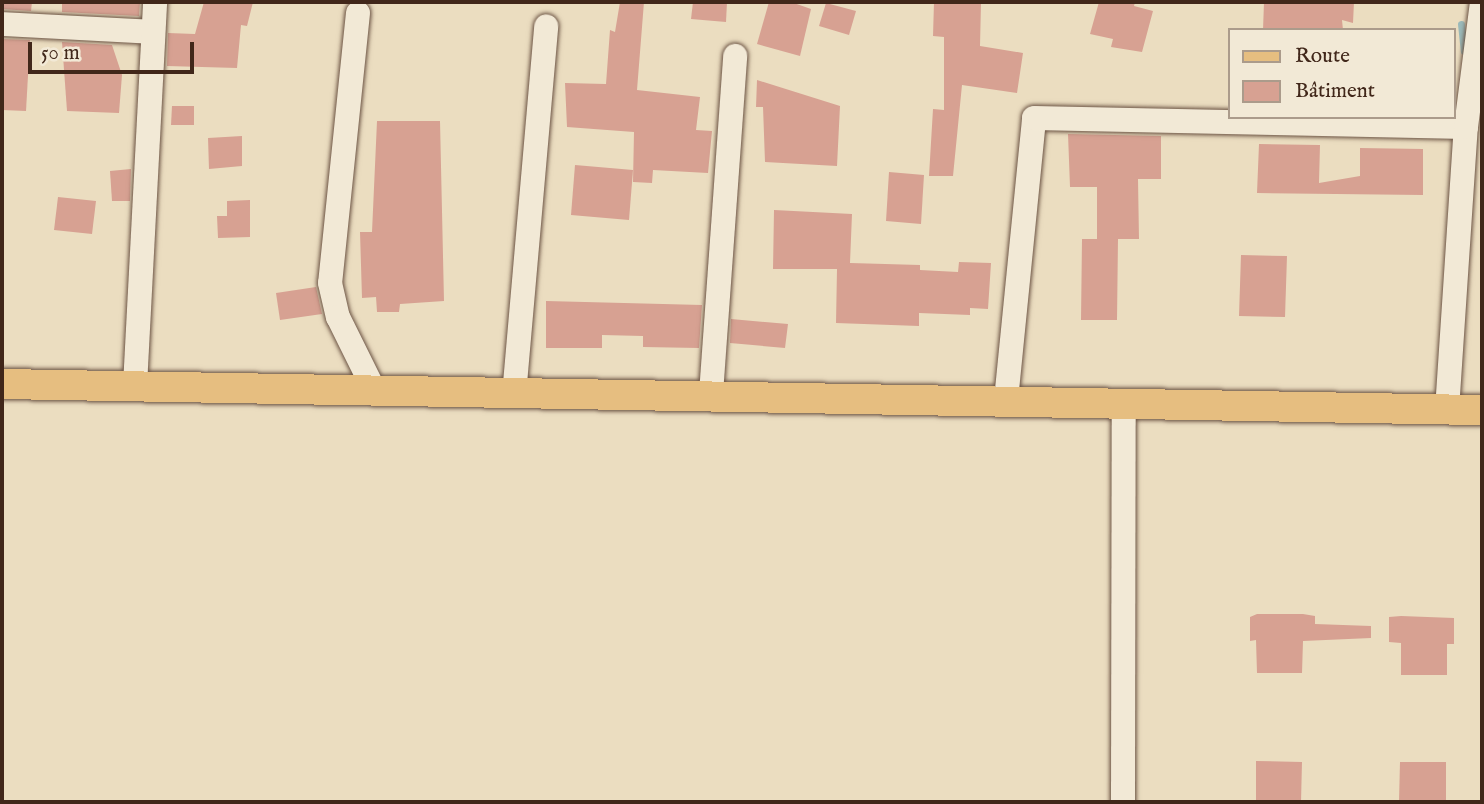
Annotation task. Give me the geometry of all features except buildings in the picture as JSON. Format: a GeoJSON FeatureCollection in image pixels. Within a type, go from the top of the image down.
{"type":"FeatureCollection","features":[{"type":"Feature","properties":{"kind":"main road"},"geometry":{"type":"LineString","coordinates":[[2,383],[514,395],[710,394],[1482,410]]}},
{"type":"Feature","properties":{"kind":"street"},"geometry":{"type":"LineString","coordinates":[[135,386],[155,2]]}},
{"type":"Feature","properties":{"kind":"street"},"geometry":{"type":"LineString","coordinates":[[1447,410],[1466,127],[1482,2]]}},
{"type":"Feature","properties":{"kind":"street"},"geometry":{"type":"LineString","coordinates":[[358,13],[330,283],[338,317],[375,392]]}},
{"type":"Feature","properties":{"kind":"street"},"geometry":{"type":"LineString","coordinates":[[2,24],[153,32]]}},
{"type":"Feature","properties":{"kind":"street"},"geometry":{"type":"LineString","coordinates":[[514,395],[546,26]]}},
{"type":"Feature","properties":{"kind":"street"},"geometry":{"type":"LineString","coordinates":[[710,394],[735,56]]}},
{"type":"Feature","properties":{"kind":"street"},"geometry":{"type":"LineString","coordinates":[[1006,400],[1034,118],[1466,127]]}},
{"type":"Feature","properties":{"kind":"street"},"geometry":{"type":"LineString","coordinates":[[1123,802],[1124,402]]}},
{"type":"Feature","properties":{"kind":"waterway"},"geometry":{"type":"LineString","coordinates":[[1461,24],[1464,51]]}}]}
